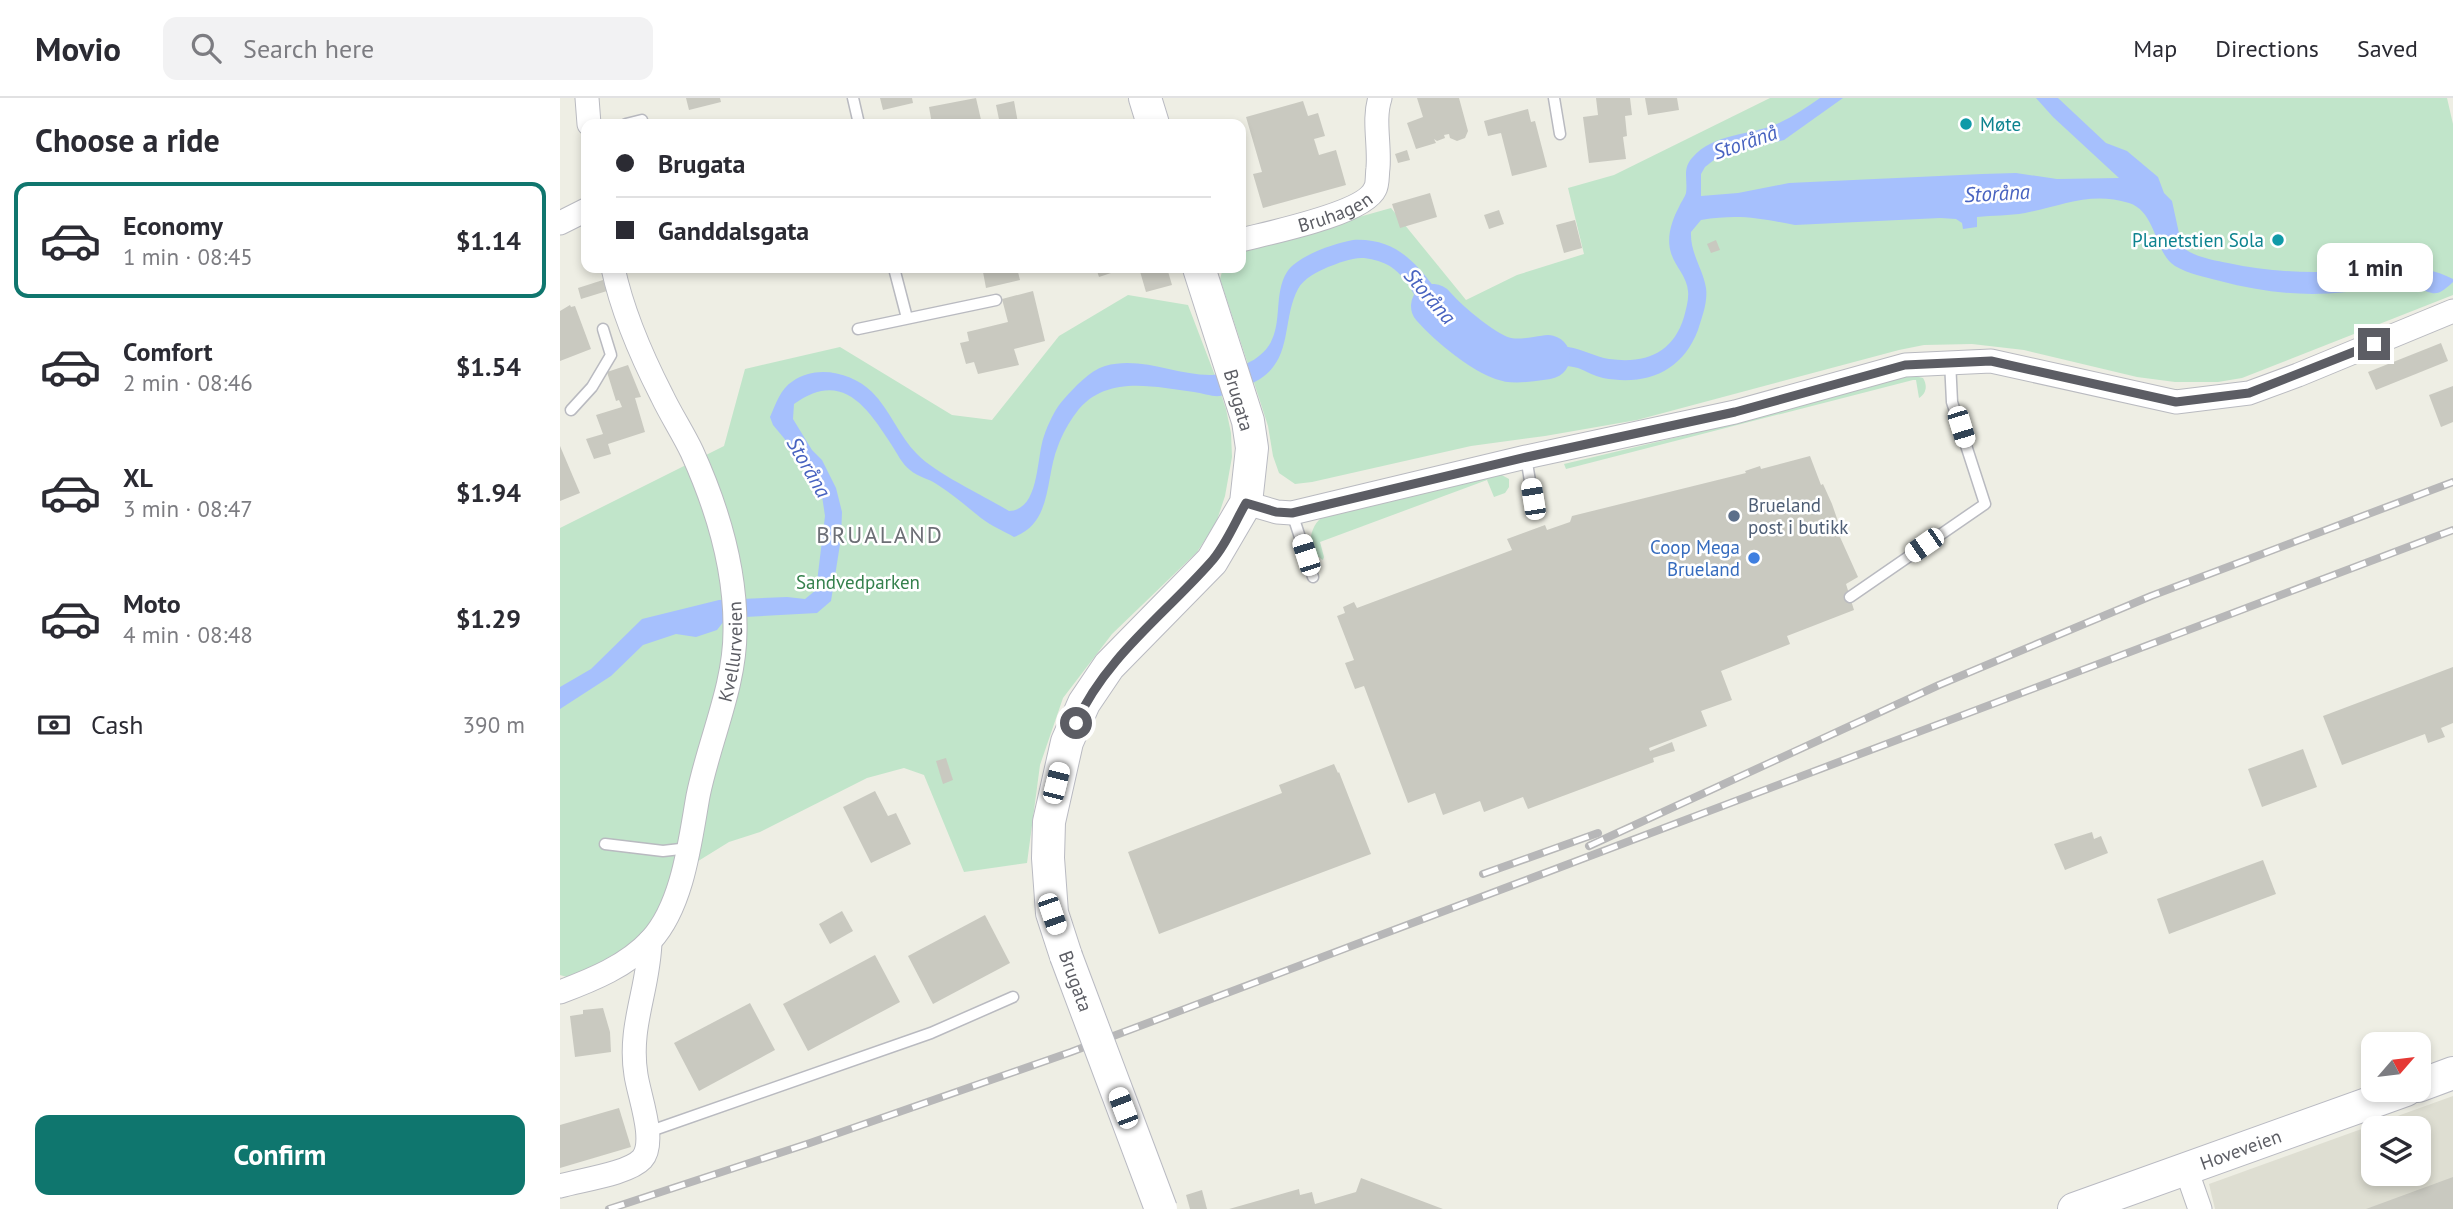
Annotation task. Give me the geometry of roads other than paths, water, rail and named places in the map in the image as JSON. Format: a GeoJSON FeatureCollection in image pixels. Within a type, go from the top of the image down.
{"type":"FeatureCollection","features":[{"type":"Feature","properties":{"kind":"street"},"geometry":{"type":"LineString","coordinates":[[587,98],[589,119]]}},
{"type":"Feature","properties":{"kind":"street"},"geometry":{"type":"LineString","coordinates":[[1145,98],[1151,119]]}},
{"type":"Feature","properties":{"kind":"street","name":"Bruhagen"},"geometry":{"type":"LineString","coordinates":[[1246,239],[1307,223],[1363,202],[1376,189],[1380,149],[1377,107],[1380,98]]}},
{"type":"Feature","properties":{"kind":"street"},"geometry":{"type":"LineString","coordinates":[[560,223],[581,212]]}},
{"type":"Feature","properties":{"kind":"street","name":"Kvellurveien"},"geometry":{"type":"LineString","coordinates":[[560,992],[616,967],[650,941],[672,909],[730,674],[735,622],[733,593],[723,541],[710,498],[692,452],[661,394],[619,295],[614,273]]}},
{"type":"Feature","properties":{"kind":"street","name":"Brugata"},"geometry":{"type":"LineString","coordinates":[[1161,1209],[1052,914],[1048,858],[1049,822],[1067,742],[1084,703],[1110,666],[1212,561],[1246,503],[1252,448],[1243,404],[1201,273]]}},
{"type":"Feature","properties":{"kind":"street"},"geometry":{"type":"LineString","coordinates":[[1246,503],[1276,512],[1292,513],[1527,457],[1735,412],[1905,365],[1991,361],[2176,402],[2212,399],[2249,393],[2452,311]]}},
{"type":"Feature","properties":{"kind":"street"},"geometry":{"type":"LineString","coordinates":[[560,1186],[629,1167],[640,1160],[648,1150],[633,1046],[635,1022],[650,964],[650,941]]}},
{"type":"Feature","properties":{"kind":"street"},"geometry":{"type":"LineString","coordinates":[[2431,1081],[2453,1073]]}},
{"type":"Feature","properties":{"kind":"street","name":"Hoveveien"},"geometry":{"type":"LineString","coordinates":[[2074,1209],[2373,1102]]}},
{"type":"Feature","properties":{"kind":"street"},"geometry":{"type":"LineString","coordinates":[[2186,1169],[2200,1209]]}},
{"type":"Feature","properties":{"kind":"lane"},"geometry":{"type":"LineString","coordinates":[[853,98],[858,119]]}},
{"type":"Feature","properties":{"kind":"lane"},"geometry":{"type":"LineString","coordinates":[[1554,98],[1560,134]]}},
{"type":"Feature","properties":{"kind":"lane"},"geometry":{"type":"LineString","coordinates":[[895,273],[907,318]]}},
{"type":"Feature","properties":{"kind":"lane"},"geometry":{"type":"LineString","coordinates":[[858,329],[996,300]]}},
{"type":"Feature","properties":{"kind":"lane"},"geometry":{"type":"LineString","coordinates":[[571,410],[592,387],[611,355],[603,329]]}},
{"type":"Feature","properties":{"kind":"lane"},"geometry":{"type":"LineString","coordinates":[[1850,597],[1985,504],[1952,402],[1950,361]]}},
{"type":"Feature","properties":{"kind":"lane"},"geometry":{"type":"LineString","coordinates":[[1527,457],[1533,499]]}},
{"type":"Feature","properties":{"kind":"lane"},"geometry":{"type":"LineString","coordinates":[[1292,513],[1313,577]]}},
{"type":"Feature","properties":{"kind":"lane"},"geometry":{"type":"LineString","coordinates":[[605,844],[663,851],[689,848]]}},
{"type":"Feature","properties":{"kind":"lane"},"geometry":{"type":"LineString","coordinates":[[647,1132],[919,1037],[1013,998]]}},
{"type":"Feature","properties":{"kind":"water","name":"Storånå"},"geometry":{"type":"Polygon","coordinates":[[[1820,98],[1843,98],[1784,140],[1719,156],[1705,167],[1701,174],[1701,196],[1738,193],[1789,183],[1982,174],[2016,173],[2057,179],[2119,178],[2036,98],[2058,98],[2106,143],[2127,151],[2158,177],[2164,193],[2172,201],[2182,247],[2192,253],[2222,262],[2281,271],[2420,268],[2437,272],[2453,279],[2453,282],[2438,293],[2394,286],[2298,294],[2236,285],[2175,266],[2163,252],[2145,215],[2129,203],[2115,200],[2089,199],[2019,214],[1977,217],[1977,227],[1963,229],[1962,223],[1956,219],[1940,218],[1795,225],[1748,218],[1714,218],[1701,220],[1691,232],[1692,247],[1706,288],[1698,330],[1682,356],[1661,373],[1634,380],[1619,380],[1566,366],[1518,367],[1483,360],[1494,345],[1568,347],[1604,358],[1622,360],[1646,357],[1665,347],[1679,329],[1688,301],[1687,286],[1673,258],[1669,235],[1676,212],[1686,193],[1686,170],[1689,162],[1711,143],[1779,123],[1820,98]]]}},
{"type":"Feature","properties":{"kind":"water"},"geometry":{"type":"Polygon","coordinates":[[[1353,240],[1373,241],[1390,246],[1416,266],[1462,321],[1482,339],[1473,352],[1431,319],[1405,280],[1389,266],[1360,258],[1328,267],[1315,273],[1298,289],[1278,360],[1260,379],[1220,396],[1130,386],[1101,393],[1088,401],[1073,417],[1060,442],[1042,510],[1027,530],[1014,537],[985,521],[935,483],[910,470],[872,417],[851,397],[839,391],[825,390],[811,394],[794,404],[793,419],[812,450],[822,460],[836,488],[842,512],[841,538],[831,601],[817,613],[745,617],[724,621],[717,630],[696,637],[676,634],[643,645],[611,676],[560,709],[560,687],[591,669],[642,619],[719,600],[787,597],[805,599],[816,590],[825,516],[822,496],[798,455],[773,425],[770,417],[782,392],[793,381],[813,373],[824,372],[845,376],[864,385],[878,399],[911,447],[925,461],[1009,511],[1019,508],[1032,493],[1041,445],[1050,421],[1061,402],[1088,375],[1105,366],[1132,363],[1214,375],[1255,359],[1272,340],[1282,283],[1287,272],[1308,256],[1327,247],[1353,240]]]}},
{"type":"Feature","properties":{"kind":"waterway","name":"Storåna"},"geometry":{"type":"LineString","coordinates":[[1433,306],[1468,338],[1500,357],[1519,361],[1548,357]]}},
{"type":"Feature","properties":{"kind":"railway"},"geometry":{"type":"LineString","coordinates":[[1589,846],[1939,685],[2151,596],[2453,482]]}},
{"type":"Feature","properties":{"kind":"railway"},"geometry":{"type":"LineString","coordinates":[[609,1209],[810,1143],[1071,1052],[2453,530]]}},
{"type":"Feature","properties":{"kind":"railway"},"geometry":{"type":"LineString","coordinates":[[1483,874],[1598,833]]}},
{"type":"Feature","properties":{"kind":"place","name":"Møte"},"geometry":{"type":"Point","coordinates":[1966,124]}},
{"type":"Feature","properties":{"kind":"place","name":"Planetstien Sola"},"geometry":{"type":"Point","coordinates":[2278,240]}},
{"type":"Feature","properties":{"kind":"place","name":"Brueland post i butikk"},"geometry":{"type":"Point","coordinates":[1734,516]}},
{"type":"Feature","properties":{"kind":"place","name":"Coop Mega Brueland"},"geometry":{"type":"Point","coordinates":[1754,558]}},
{"type":"Feature","properties":{"kind":"district","name":"BRUALAND"},"geometry":{"type":"Point","coordinates":[880,534]}},
{"type":"Feature","properties":{"kind":"park label","name":"Sandvedparken"},"geometry":{"type":"Point","coordinates":[858,582]}}]}
